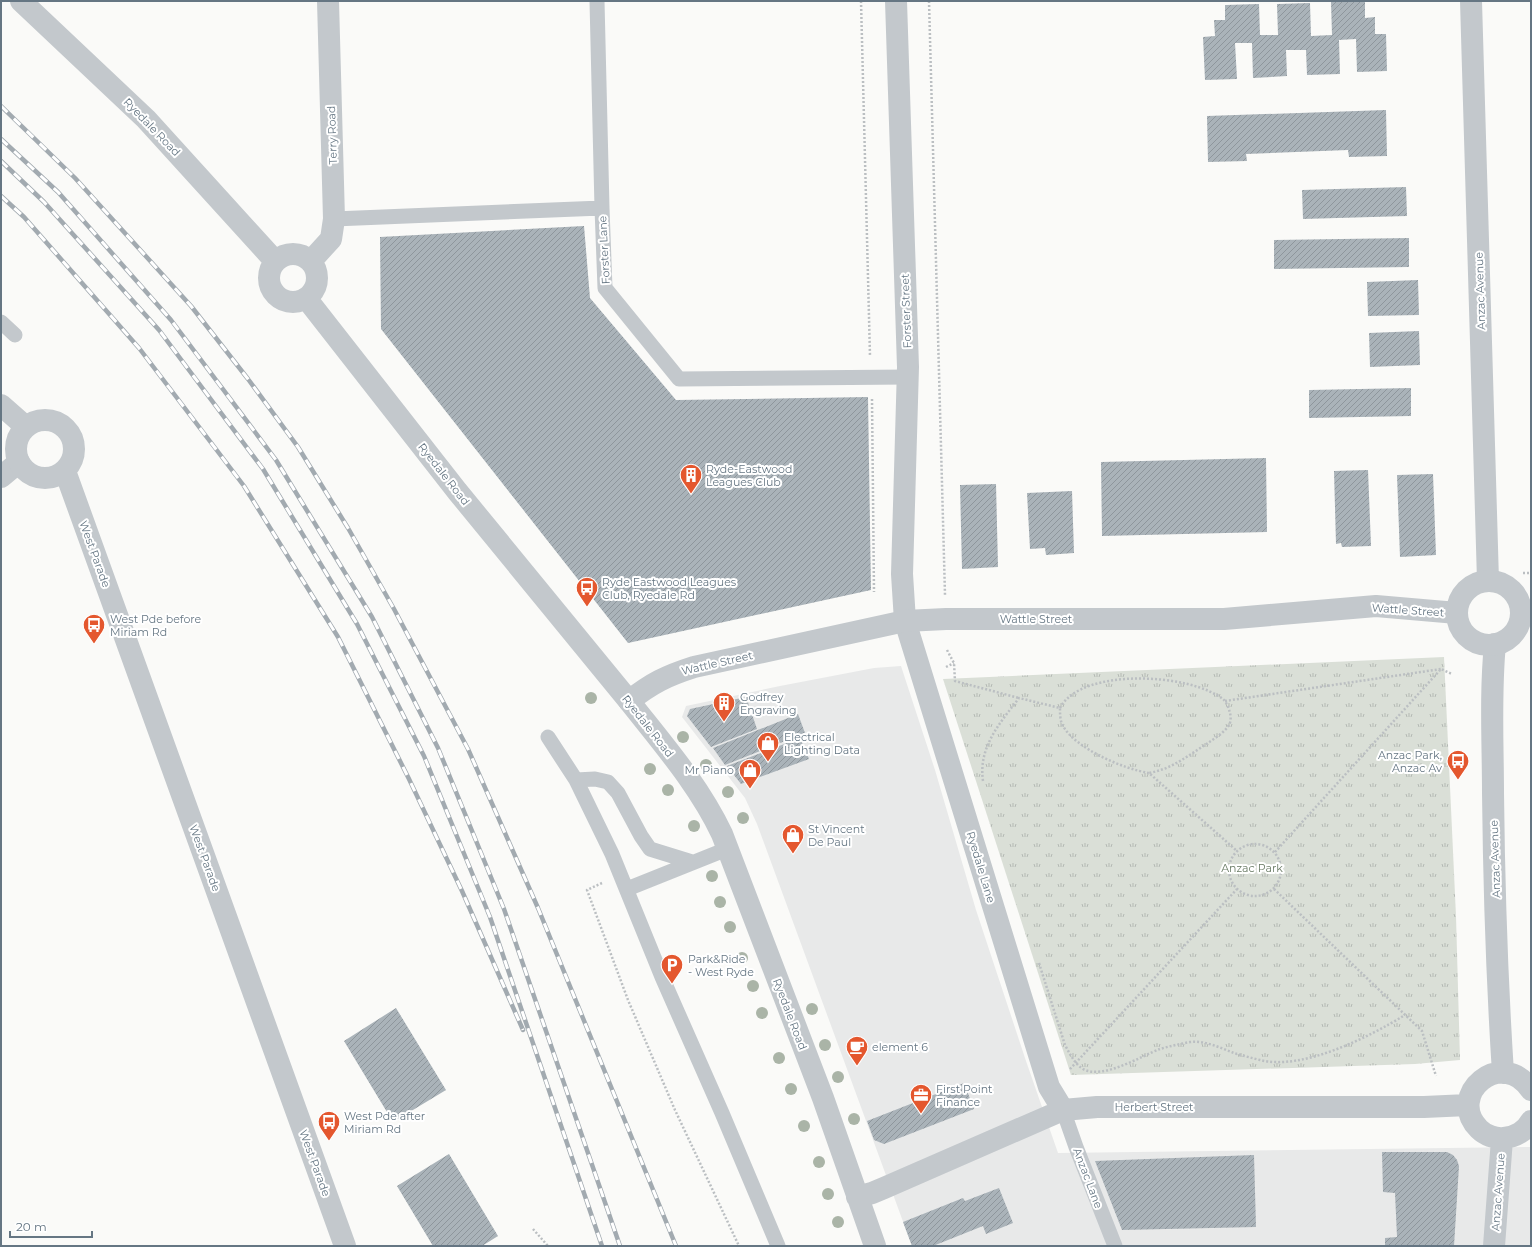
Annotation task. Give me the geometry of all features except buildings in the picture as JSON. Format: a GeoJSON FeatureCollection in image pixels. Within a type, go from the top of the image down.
{"type":"FeatureCollection","features":[{"type":"Feature","properties":{"kind":"street","name":"Ryedale Road"},"geometry":{"type":"LineString","coordinates":[[21,1],[146,119],[275,261]]}},
{"type":"Feature","properties":{"kind":"street","name":"Terry Road"},"geometry":{"type":"LineString","coordinates":[[311,261],[331,239],[334,219],[328,1]]}},
{"type":"Feature","properties":{"kind":"street","name":"Forster Street"},"geometry":{"type":"LineString","coordinates":[[896,1],[908,377],[902,574],[904,621]]}},
{"type":"Feature","properties":{"kind":"street","name":"Anzac Avenue"},"geometry":{"type":"LineString","coordinates":[[1471,1],[1488,581]]}},
{"type":"Feature","properties":{"kind":"street"},"geometry":{"type":"LineString","coordinates":[[289,253],[305,256],[311,261],[317,274],[317,281],[311,294],[306,298],[291,302],[276,296],[271,290],[268,274],[275,261],[289,253]]}},
{"type":"Feature","properties":{"kind":"street","name":"Ryedale Road"},"geometry":{"type":"LineString","coordinates":[[306,298],[456,491],[629,701],[698,790],[713,815],[727,849],[823,1098],[875,1246]]}},
{"type":"Feature","properties":{"kind":"street"},"geometry":{"type":"LineString","coordinates":[[1,405],[26,428]]}},
{"type":"Feature","properties":{"kind":"street"},"geometry":{"type":"LineString","coordinates":[[47,420],[56,422],[65,428],[71,436],[74,445],[72,461],[65,471],[56,476],[42,478],[32,475],[24,469],[19,462],[16,453],[20,435],[26,428],[35,422],[47,420]]}},
{"type":"Feature","properties":{"kind":"street"},"geometry":{"type":"LineString","coordinates":[[1,477],[19,462]]}},
{"type":"Feature","properties":{"kind":"street","name":"West Parade"},"geometry":{"type":"LineString","coordinates":[[65,471],[345,1246]]}},
{"type":"Feature","properties":{"kind":"street"},"geometry":{"type":"LineString","coordinates":[[1488,581],[1499,583],[1508,588],[1516,595],[1526,614],[1510,637],[1495,644],[1479,643],[1465,635],[1458,621],[1457,613],[1461,598],[1466,591],[1472,586],[1488,581]]}},
{"type":"Feature","properties":{"kind":"street","name":"Wattle Street"},"geometry":{"type":"LineString","coordinates":[[629,701],[652,684],[672,674],[694,667],[904,621],[946,619],[1224,619],[1376,606],[1457,613]]}},
{"type":"Feature","properties":{"kind":"street","name":"Ryedale Lane"},"geometry":{"type":"LineString","coordinates":[[904,621],[1049,1087],[1063,1110]]}},
{"type":"Feature","properties":{"kind":"street","name":"Anzac Avenue"},"geometry":{"type":"LineString","coordinates":[[1495,644],[1492,676],[1494,839],[1503,1073]]}},
{"type":"Feature","properties":{"kind":"street"},"geometry":{"type":"LineString","coordinates":[[1531,1090],[1526,1082],[1517,1076],[1506,1072],[1495,1073],[1484,1077],[1476,1084],[1470,1095],[1468,1105],[1470,1116],[1475,1125],[1482,1132],[1491,1137],[1502,1139],[1512,1137],[1522,1132],[1531,1121]]}},
{"type":"Feature","properties":{"kind":"street","name":"Herbert Street"},"geometry":{"type":"LineString","coordinates":[[857,1197],[878,1191],[1063,1110],[1097,1107],[1424,1107],[1468,1105]]}},
{"type":"Feature","properties":{"kind":"street","name":"Anzac Avenue"},"geometry":{"type":"LineString","coordinates":[[1494,1246],[1502,1139]]}},
{"type":"Feature","properties":{"kind":"lane"},"geometry":{"type":"LineString","coordinates":[[597,1],[602,208]]}},
{"type":"Feature","properties":{"kind":"lane","name":"Forster Lane"},"geometry":{"type":"LineString","coordinates":[[334,219],[602,208],[605,288],[679,379],[908,377]]}},
{"type":"Feature","properties":{"kind":"lane"},"geometry":{"type":"LineString","coordinates":[[1,322],[15,335]]}},
{"type":"Feature","properties":{"kind":"lane"},"geometry":{"type":"LineString","coordinates":[[548,737],[576,780],[612,854],[662,977],[722,1113],[778,1246]]}},
{"type":"Feature","properties":{"kind":"lane"},"geometry":{"type":"LineString","coordinates":[[576,780],[595,779],[608,782],[618,793],[641,836],[650,849],[692,862]]}},
{"type":"Feature","properties":{"kind":"lane"},"geometry":{"type":"LineString","coordinates":[[624,882],[692,862],[727,849]]}},
{"type":"Feature","properties":{"kind":"lane","name":"Anzac Lane"},"geometry":{"type":"LineString","coordinates":[[1063,1110],[1115,1246]]}},
{"type":"Feature","properties":{"kind":"path"},"geometry":{"type":"LineString","coordinates":[[861,1],[871,377],[874,592]]}},
{"type":"Feature","properties":{"kind":"path"},"geometry":{"type":"LineString","coordinates":[[929,1],[945,589]]}},
{"type":"Feature","properties":{"kind":"path"},"geometry":{"type":"LineString","coordinates":[[1523,573],[1531,573]]}},
{"type":"Feature","properties":{"kind":"path"},"geometry":{"type":"LineString","coordinates":[[947,650],[954,663],[955,681],[1060,708]]}},
{"type":"Feature","properties":{"kind":"path"},"geometry":{"type":"LineString","coordinates":[[1275,852],[1441,668]]}},
{"type":"Feature","properties":{"kind":"path"},"geometry":{"type":"LineString","coordinates":[[1225,700],[1231,716],[1229,725],[1223,732],[1171,767],[1149,773],[1119,764],[1089,749],[1078,741],[1068,733],[1062,725],[1060,708],[1063,701],[1082,688],[1121,679],[1156,679],[1182,682],[1212,693],[1225,700],[1441,668],[1452,674]]}},
{"type":"Feature","properties":{"kind":"path"},"geometry":{"type":"LineString","coordinates":[[984,784],[982,765],[985,749],[991,735],[1019,698]]}},
{"type":"Feature","properties":{"kind":"path"},"geometry":{"type":"LineString","coordinates":[[1149,773],[1236,851]]}},
{"type":"Feature","properties":{"kind":"path"},"geometry":{"type":"LineString","coordinates":[[1260,843],[1268,846],[1275,852],[1282,867],[1282,875],[1274,890],[1267,894],[1255,896],[1243,894],[1237,889],[1232,882],[1229,870],[1232,858],[1236,851],[1244,846],[1260,843]]}},
{"type":"Feature","properties":{"kind":"path"},"geometry":{"type":"LineString","coordinates":[[624,882],[587,890],[628,1000],[675,1110],[739,1246]]}},
{"type":"Feature","properties":{"kind":"path"},"geometry":{"type":"LineString","coordinates":[[1049,1087],[1076,1064],[1237,889]]}},
{"type":"Feature","properties":{"kind":"path"},"geometry":{"type":"LineString","coordinates":[[1274,890],[1422,1030],[1436,1076]]}},
{"type":"Feature","properties":{"kind":"path"},"geometry":{"type":"LineString","coordinates":[[1039,961],[1065,1045],[1076,1064],[1084,1070],[1093,1072],[1118,1066],[1160,1049],[1192,1042],[1207,1043],[1262,1061],[1292,1061],[1313,1057],[1358,1040],[1387,1026],[1405,1015]]}},
{"type":"Feature","properties":{"kind":"path"},"geometry":{"type":"LineString","coordinates":[[533,1229],[548,1246]]}},
{"type":"Feature","properties":{"kind":"shaded area"},"geometry":{"type":"Polygon","coordinates":[[[901,666],[935,770],[976,910],[1058,1153],[1531,1147],[1531,1246],[912,1246],[757,824],[745,798],[682,717],[686,706],[874,668],[901,666]]]}},
{"type":"Feature","properties":{"kind":"green space","name":"Anzac Park"},"geometry":{"type":"Polygon","coordinates":[[[1444,657],[1456,916],[1460,1060],[1415,1064],[1071,1075],[943,679],[1444,657]]]}},
{"type":"Feature","properties":{"kind":"railway"},"geometry":{"type":"LineString","coordinates":[[1,106],[75,178],[191,306],[248,379],[298,447],[348,528],[394,609],[468,749],[538,908],[676,1246]]}},
{"type":"Feature","properties":{"kind":"railway"},"geometry":{"type":"LineString","coordinates":[[1,139],[58,192],[171,320],[276,460],[372,617],[438,748],[504,909],[620,1246]]}},
{"type":"Feature","properties":{"kind":"railway"},"geometry":{"type":"LineString","coordinates":[[1,161],[44,202],[159,330],[263,469],[357,624],[424,756],[490,917],[602,1246]]}},
{"type":"Feature","properties":{"kind":"railway"},"geometry":{"type":"LineString","coordinates":[[1,196],[24,217],[139,348],[244,486],[338,637],[409,779],[462,891],[523,1030]]}},
{"type":"Feature","properties":{"kind":"place","name":"Ryde-Eastwood Leagues Club"},"geometry":{"type":"Point","coordinates":[691,494]}},
{"type":"Feature","properties":{"kind":"place","name":"Ryde Eastwood Leagues Club, Ryedale Rd"},"geometry":{"type":"Point","coordinates":[587,608]}},
{"type":"Feature","properties":{"kind":"place","name":"West Pde before Miriam Rd"},"geometry":{"type":"Point","coordinates":[94,644]}},
{"type":"Feature","properties":{"kind":"place","name":"Godfrey Engraving"},"geometry":{"type":"Point","coordinates":[724,722]}},
{"type":"Feature","properties":{"kind":"place","name":"Electrical Lighting Data"},"geometry":{"type":"Point","coordinates":[768,762]}},
{"type":"Feature","properties":{"kind":"place","name":"Anzac Park, Anzac Av"},"geometry":{"type":"Point","coordinates":[1458,780]}},
{"type":"Feature","properties":{"kind":"place","name":"Mr Piano"},"geometry":{"type":"Point","coordinates":[750,790]}},
{"type":"Feature","properties":{"kind":"place","name":"St Vincent De Paul"},"geometry":{"type":"Point","coordinates":[793,854]}},
{"type":"Feature","properties":{"kind":"place","name":"Park&Ride - West Ryde"},"geometry":{"type":"Point","coordinates":[672,984]}},
{"type":"Feature","properties":{"kind":"place","name":"element 6"},"geometry":{"type":"Point","coordinates":[857,1066]}},
{"type":"Feature","properties":{"kind":"place","name":"First Point Finance"},"geometry":{"type":"Point","coordinates":[921,1114]}},
{"type":"Feature","properties":{"kind":"place","name":"West Pde after Miriam Rd"},"geometry":{"type":"Point","coordinates":[329,1142]}}]}
